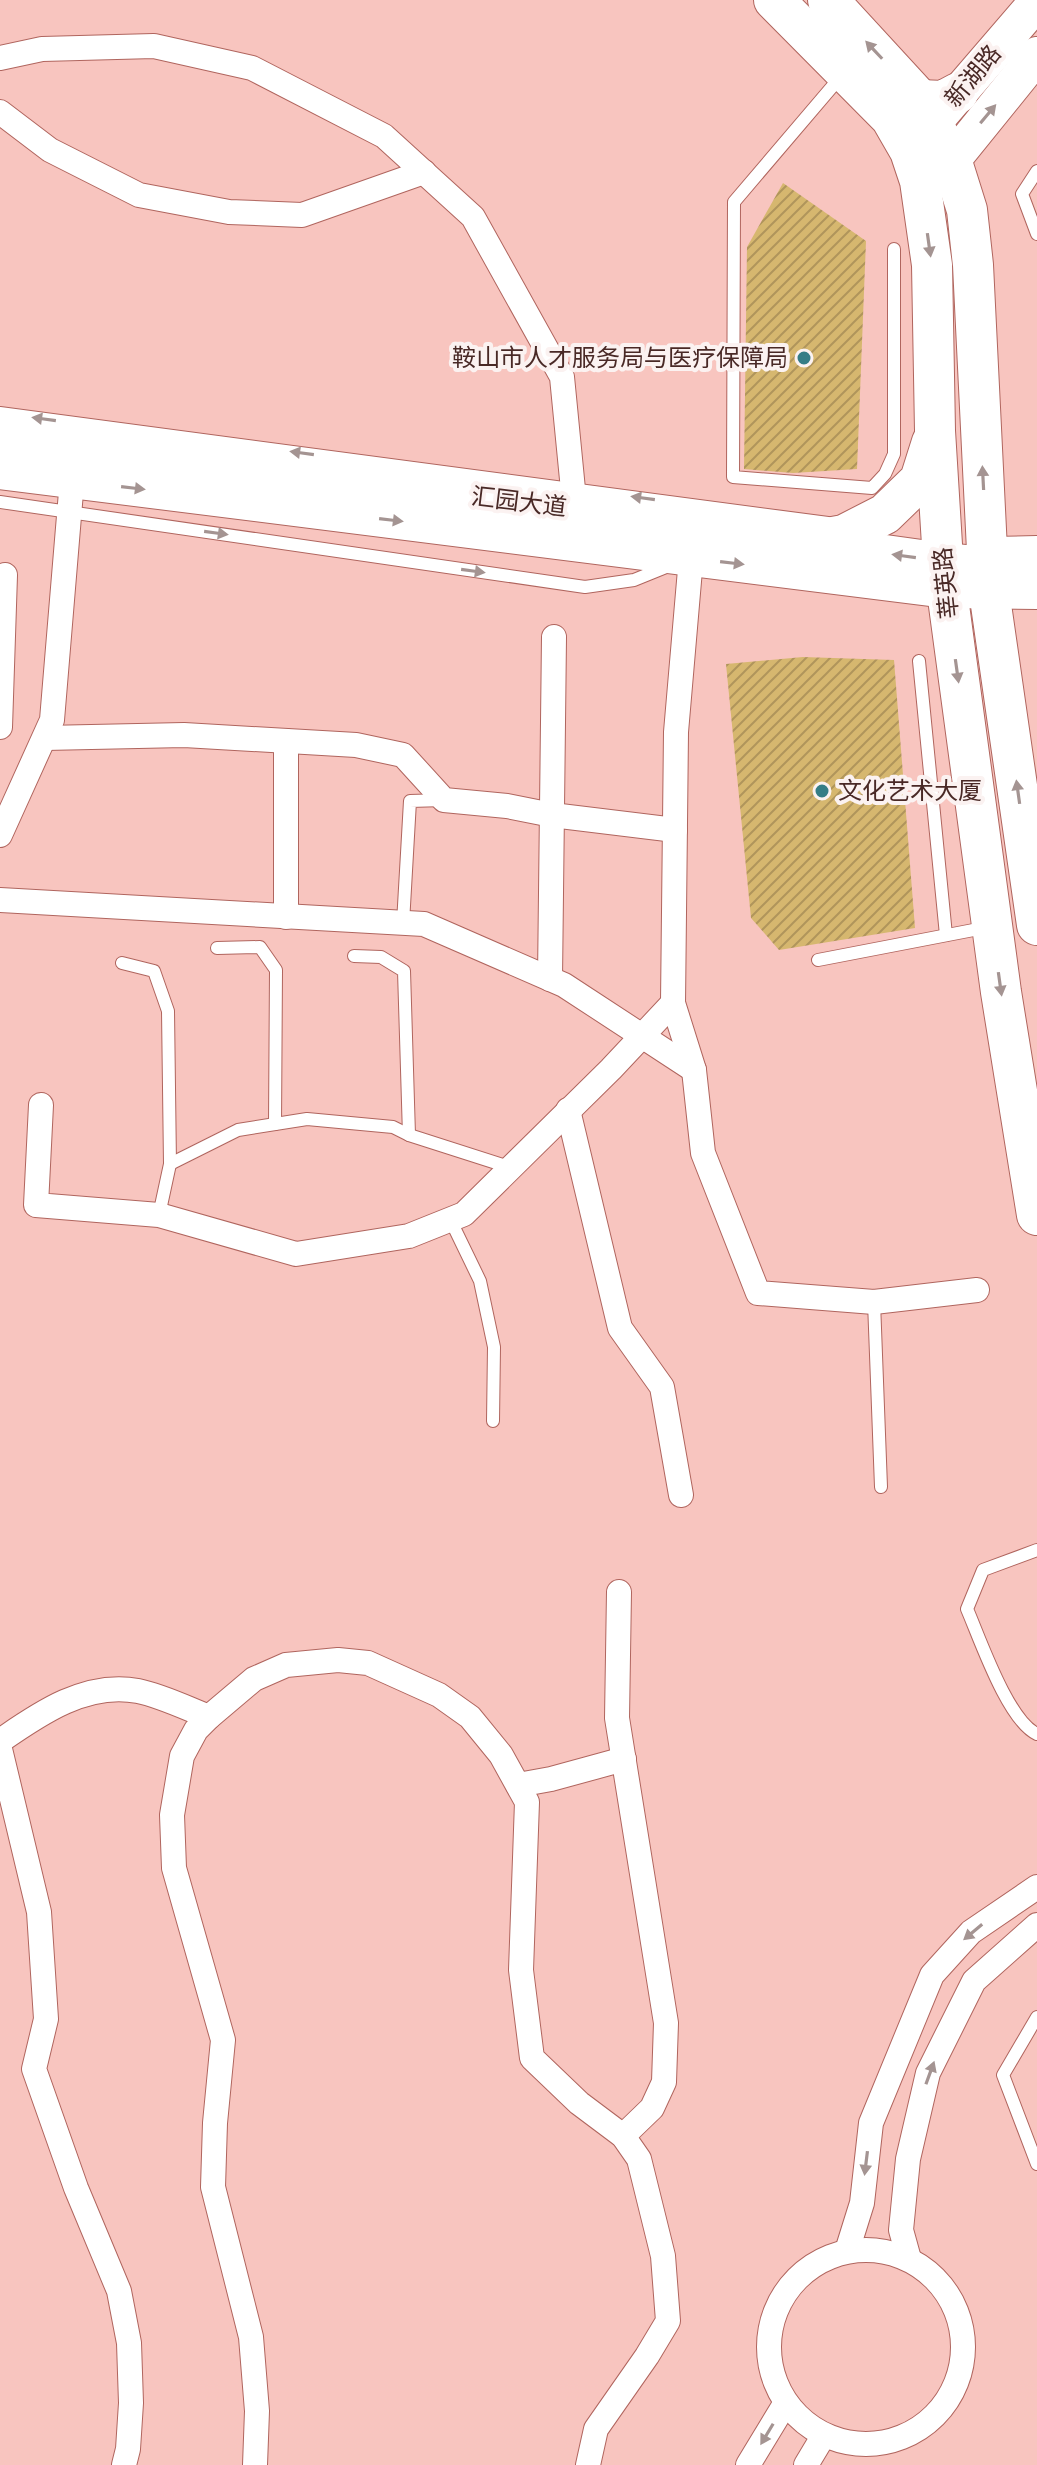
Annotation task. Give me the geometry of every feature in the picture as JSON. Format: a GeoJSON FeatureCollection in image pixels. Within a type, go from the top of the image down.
{"type":"FeatureCollection","features":[{"type":"Feature","properties":{"kind":"main road","name":"莘英路"},"geometry":{"type":"LineString","coordinates":[[774,0],[891,118],[931,117]]}},
{"type":"Feature","properties":{"kind":"main road","name":"莘英路"},"geometry":{"type":"LineString","coordinates":[[828,0],[931,117],[951,159],[967,210],[973,265],[988,567],[1037,925]]}},
{"type":"Feature","properties":{"kind":"main road","name":"新湖路"},"geometry":{"type":"LineString","coordinates":[[931,117],[1037,2]]}},
{"type":"Feature","properties":{"kind":"main road","name":"新湖路"},"geometry":{"type":"LineString","coordinates":[[923,197],[951,159],[1035,63]]}},
{"type":"Feature","properties":{"kind":"main road","name":"莘英路"},"geometry":{"type":"LineString","coordinates":[[931,117],[923,197],[932,265],[935,431],[944,576],[992,927],[1037,1215]]}},
{"type":"Feature","properties":{"kind":"main road"},"geometry":{"type":"LineString","coordinates":[[806,542],[844,535],[885,514],[920,480],[935,431]]}},
{"type":"Feature","properties":{"kind":"main road","name":"汇园大道"},"geometry":{"type":"LineString","coordinates":[[0,436],[72,479],[574,499],[806,542],[944,576]]}},
{"type":"Feature","properties":{"kind":"main road","name":"汇园大道"},"geometry":{"type":"LineString","coordinates":[[0,471],[691,558],[944,576],[988,567],[1037,565]]}},
{"type":"Feature","properties":{"kind":"main road","name":"汇园大道"},"geometry":{"type":"LineString","coordinates":[[988,567],[1037,591]]}},
{"type":"Feature","properties":{"kind":"street"},"geometry":{"type":"LineString","coordinates":[[0,58],[42,49],[154,46],[252,68],[384,136],[473,217],[562,377],[574,499]]}},
{"type":"Feature","properties":{"kind":"street"},"geometry":{"type":"LineString","coordinates":[[0,112],[50,150],[139,195],[229,212],[302,215],[424,172]]}},
{"type":"Feature","properties":{"kind":"street"},"geometry":{"type":"LineString","coordinates":[[0,835],[52,720],[72,479]]}},
{"type":"Feature","properties":{"kind":"street"},"geometry":{"type":"LineString","coordinates":[[691,558],[676,732],[673,1003],[694,1070],[703,1153],[758,1293],[874,1302],[977,1290]]}},
{"type":"Feature","properties":{"kind":"street"},"geometry":{"type":"LineString","coordinates":[[0,727],[5,575]]}},
{"type":"Feature","properties":{"kind":"street"},"geometry":{"type":"LineString","coordinates":[[550,979],[554,637]]}},
{"type":"Feature","properties":{"kind":"street"},"geometry":{"type":"LineString","coordinates":[[45,738],[184,735],[356,745],[403,755],[444,800],[675,830]]}},
{"type":"Feature","properties":{"kind":"street"},"geometry":{"type":"LineString","coordinates":[[286,741],[286,917]]}},
{"type":"Feature","properties":{"kind":"street"},"geometry":{"type":"LineString","coordinates":[[0,900],[424,924],[564,985],[694,1070]]}},
{"type":"Feature","properties":{"kind":"street"},"geometry":{"type":"LineString","coordinates":[[41,1105],[36,1205],[159,1215],[296,1254],[409,1236],[464,1214],[673,1003]]}},
{"type":"Feature","properties":{"kind":"street"},"geometry":{"type":"LineString","coordinates":[[568,1110],[620,1328],[662,1387],[681,1495]]}},
{"type":"Feature","properties":{"kind":"street"},"geometry":{"type":"LineString","coordinates":[[619,1592],[617,1718],[666,2023],[664,2082],[652,2108],[623,2136]]}},
{"type":"Feature","properties":{"kind":"street"},"geometry":{"type":"LineString","coordinates":[[255,2465],[257,2411],[251,2337],[213,2187],[223,2040],[174,1868],[172,1815],[182,1756],[196,1730],[209,1717],[254,1679],[286,1665],[338,1660],[368,1663],[439,1695],[470,1717],[501,1755],[527,1802],[521,1970],[532,2058],[579,2103],[623,2136],[639,2159],[663,2256],[668,2321],[596,2429],[588,2465]]}},
{"type":"Feature","properties":{"kind":"street"},"geometry":{"type":"LineString","coordinates":[[0,1741],[43,1711],[94,1691],[116,1688],[140,1691],[209,1717]]}},
{"type":"Feature","properties":{"kind":"street"},"geometry":{"type":"LineString","coordinates":[[0,1749],[39,1912],[46,2019],[34,2069],[76,2188],[119,2291],[129,2343],[131,2403],[124,2465]]}},
{"type":"Feature","properties":{"kind":"street"},"geometry":{"type":"LineString","coordinates":[[518,1785],[624,1759]]}},
{"type":"Feature","properties":{"kind":"street"},"geometry":{"type":"LineString","coordinates":[[847,2251],[862,2203],[871,2123],[932,1975],[971,1932],[1037,1887]]}},
{"type":"Feature","properties":{"kind":"street"},"geometry":{"type":"LineString","coordinates":[[909,2259],[901,2230],[908,2159],[928,2073],[974,1981],[1037,1925]]}},
{"type":"Feature","properties":{"kind":"street"},"geometry":{"type":"LineString","coordinates":[[868,2249],[909,2259],[935,2278],[954,2304],[963,2336],[961,2368],[949,2398],[929,2423],[901,2439],[869,2446],[837,2441],[808,2427],[785,2404],[771,2374],[768,2342],[775,2310],[792,2283],[817,2262],[847,2251],[868,2249]]}},
{"type":"Feature","properties":{"kind":"street"},"geometry":{"type":"LineString","coordinates":[[748,2465],[785,2404]]}},
{"type":"Feature","properties":{"kind":"street"},"geometry":{"type":"LineString","coordinates":[[806,2465],[824,2435]]}},
{"type":"Feature","properties":{"kind":"lane"},"geometry":{"type":"LineString","coordinates":[[845,72],[734,202],[733,477],[872,488],[885,474],[894,454],[894,249]]}},
{"type":"Feature","properties":{"kind":"lane"},"geometry":{"type":"LineString","coordinates":[[1037,171],[1022,194],[1037,234]]}},
{"type":"Feature","properties":{"kind":"lane"},"geometry":{"type":"LineString","coordinates":[[0,413],[574,499],[859,527]]}},
{"type":"Feature","properties":{"kind":"lane"},"geometry":{"type":"LineString","coordinates":[[0,502],[72,479]]}},
{"type":"Feature","properties":{"kind":"lane"},"geometry":{"type":"LineString","coordinates":[[988,567],[1037,542]]}},
{"type":"Feature","properties":{"kind":"lane"},"geometry":{"type":"LineString","coordinates":[[919,661],[946,935]]}},
{"type":"Feature","properties":{"kind":"lane"},"geometry":{"type":"LineString","coordinates":[[403,923],[410,801],[444,800]]}},
{"type":"Feature","properties":{"kind":"lane"},"geometry":{"type":"LineString","coordinates":[[818,960],[992,927]]}},
{"type":"Feature","properties":{"kind":"lane"},"geometry":{"type":"LineString","coordinates":[[217,948],[260,947],[276,970],[275,1124]]}},
{"type":"Feature","properties":{"kind":"lane"},"geometry":{"type":"LineString","coordinates":[[354,956],[381,957],[404,971],[409,1135]]}},
{"type":"Feature","properties":{"kind":"lane"},"geometry":{"type":"LineString","coordinates":[[122,963],[154,971],[168,1011],[170,1164],[159,1215]]}},
{"type":"Feature","properties":{"kind":"lane"},"geometry":{"type":"LineString","coordinates":[[170,1164],[238,1130],[307,1119],[393,1127],[509,1167]]}},
{"type":"Feature","properties":{"kind":"lane"},"geometry":{"type":"LineString","coordinates":[[450,1219],[480,1281],[494,1347],[493,1421]]}},
{"type":"Feature","properties":{"kind":"lane"},"geometry":{"type":"LineString","coordinates":[[874,1302],[881,1487]]}},
{"type":"Feature","properties":{"kind":"lane"},"geometry":{"type":"LineString","coordinates":[[1037,1550],[983,1570],[967,1609],[1002,1691],[1029,1731],[1037,1734]]}},
{"type":"Feature","properties":{"kind":"lane"},"geometry":{"type":"LineString","coordinates":[[1037,2017],[1003,2075],[1037,2164]]}},
{"type":"Feature","properties":{"kind":"building","name":"鞍山市人才服务局与医疗保障局"},"geometry":{"type":"Polygon","coordinates":[[[783,183],[866,241],[857,469],[793,473],[744,469],[747,247],[783,183]]]}},
{"type":"Feature","properties":{"kind":"building","name":"文化艺术大厦"},"geometry":{"type":"Polygon","coordinates":[[[803,657],[894,660],[915,928],[779,950],[751,918],[726,664],[803,657]]]}},
{"type":"Feature","properties":{"kind":"place","name":"鞍山市人才服务局与医疗保障局"},"geometry":{"type":"Point","coordinates":[804,358]}},
{"type":"Feature","properties":{"kind":"place","name":"文化艺术大厦"},"geometry":{"type":"Point","coordinates":[822,791]}}]}
